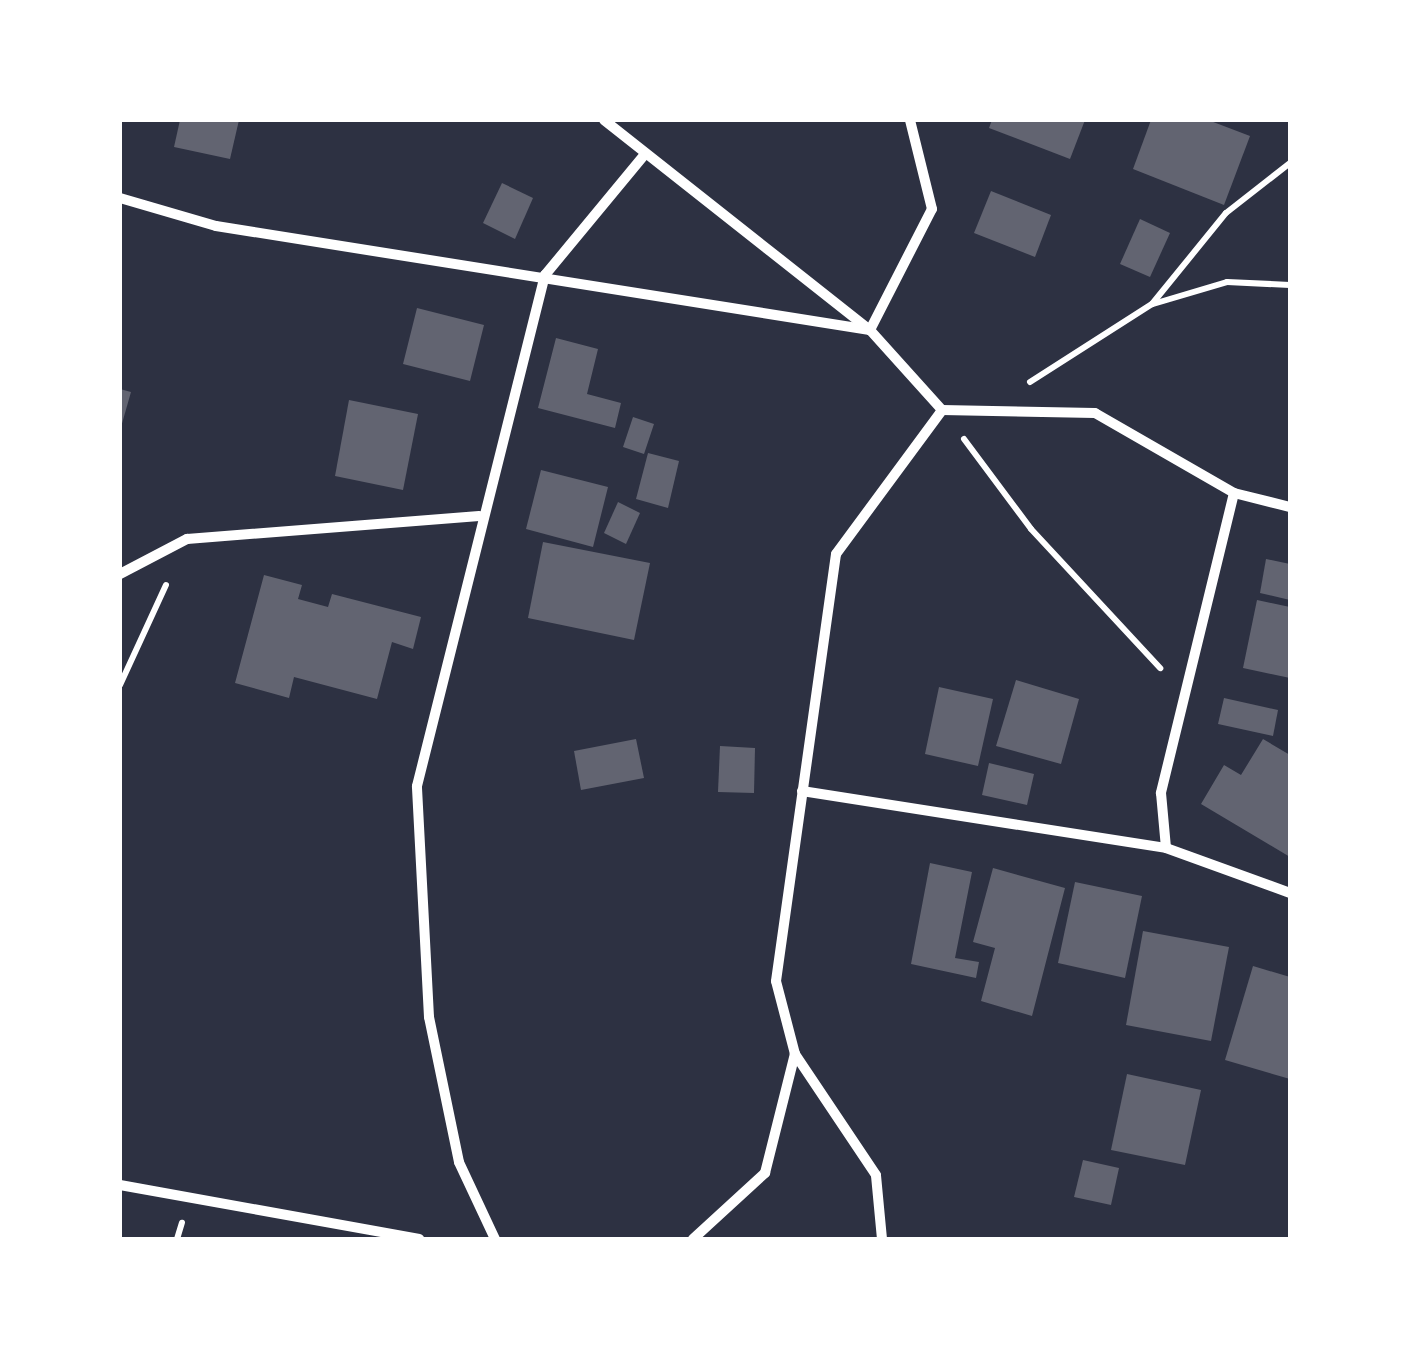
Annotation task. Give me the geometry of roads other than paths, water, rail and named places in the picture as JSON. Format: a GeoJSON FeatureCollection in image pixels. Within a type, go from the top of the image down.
{"type":"FeatureCollection","features":[{"type":"Feature","properties":{"kind":"street"},"geometry":{"type":"LineString","coordinates":[[604,120],[870,330],[942,410],[1095,413],[1234,494],[1290,507]]}},
{"type":"Feature","properties":{"kind":"street"},"geometry":{"type":"LineString","coordinates":[[870,330],[932,209],[910,120]]}},
{"type":"Feature","properties":{"kind":"street"},"geometry":{"type":"LineString","coordinates":[[494,1239],[460,1162],[429,1018],[417,786],[479,516],[545,275],[645,154]]}},
{"type":"Feature","properties":{"kind":"street"},"geometry":{"type":"LineString","coordinates":[[120,198],[216,226],[545,275],[870,330]]}},
{"type":"Feature","properties":{"kind":"street"},"geometry":{"type":"LineString","coordinates":[[882,1239],[876,1175],[796,1054],[776,980],[836,554],[942,410]]}},
{"type":"Feature","properties":{"kind":"street"},"geometry":{"type":"LineString","coordinates":[[1166,848],[1160,793],[1234,494]]}},
{"type":"Feature","properties":{"kind":"street"},"geometry":{"type":"LineString","coordinates":[[120,574],[187,539],[479,516]]}},
{"type":"Feature","properties":{"kind":"street"},"geometry":{"type":"LineString","coordinates":[[802,791],[1166,848],[1290,892]]}},
{"type":"Feature","properties":{"kind":"street"},"geometry":{"type":"LineString","coordinates":[[693,1239],[765,1174],[796,1054]]}},
{"type":"Feature","properties":{"kind":"street"},"geometry":{"type":"LineString","coordinates":[[120,1185],[418,1239]]}}]}
